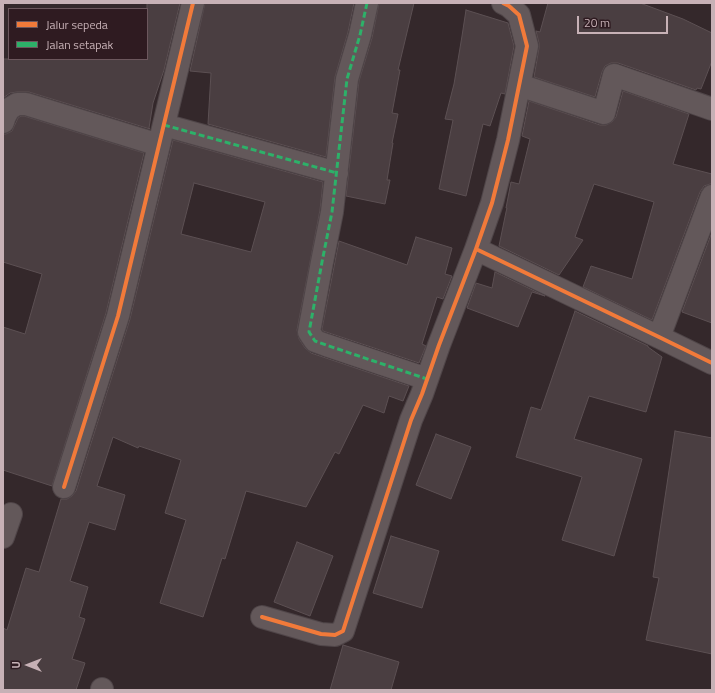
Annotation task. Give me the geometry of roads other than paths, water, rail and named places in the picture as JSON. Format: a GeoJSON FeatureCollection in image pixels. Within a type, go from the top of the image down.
{"type":"FeatureCollection","features":[{"type":"Feature","properties":{"kind":"street"},"geometry":{"type":"LineString","coordinates":[[64,487],[118,316],[193,3]]}},
{"type":"Feature","properties":{"kind":"street"},"geometry":{"type":"LineString","coordinates":[[367,3],[360,35],[347,79],[332,212],[309,332],[315,341],[427,379]]}},
{"type":"Feature","properties":{"kind":"street"},"geometry":{"type":"LineString","coordinates":[[262,617],[321,634],[335,635],[343,631],[411,420],[476,249],[494,196],[508,140],[527,46],[519,15],[503,3]]}},
{"type":"Feature","properties":{"kind":"street"},"geometry":{"type":"LineString","coordinates":[[519,85],[604,113],[614,75],[712,109]]}},
{"type":"Feature","properties":{"kind":"street"},"geometry":{"type":"LineString","coordinates":[[3,122],[9,109],[17,104],[26,104],[337,173]]}},
{"type":"Feature","properties":{"kind":"street"},"geometry":{"type":"LineString","coordinates":[[660,337],[712,196]]}},
{"type":"Feature","properties":{"kind":"street"},"geometry":{"type":"LineString","coordinates":[[476,249],[712,363]]}},
{"type":"Feature","properties":{"kind":"street"},"geometry":{"type":"LineString","coordinates":[[3,537],[11,514]]}}]}
